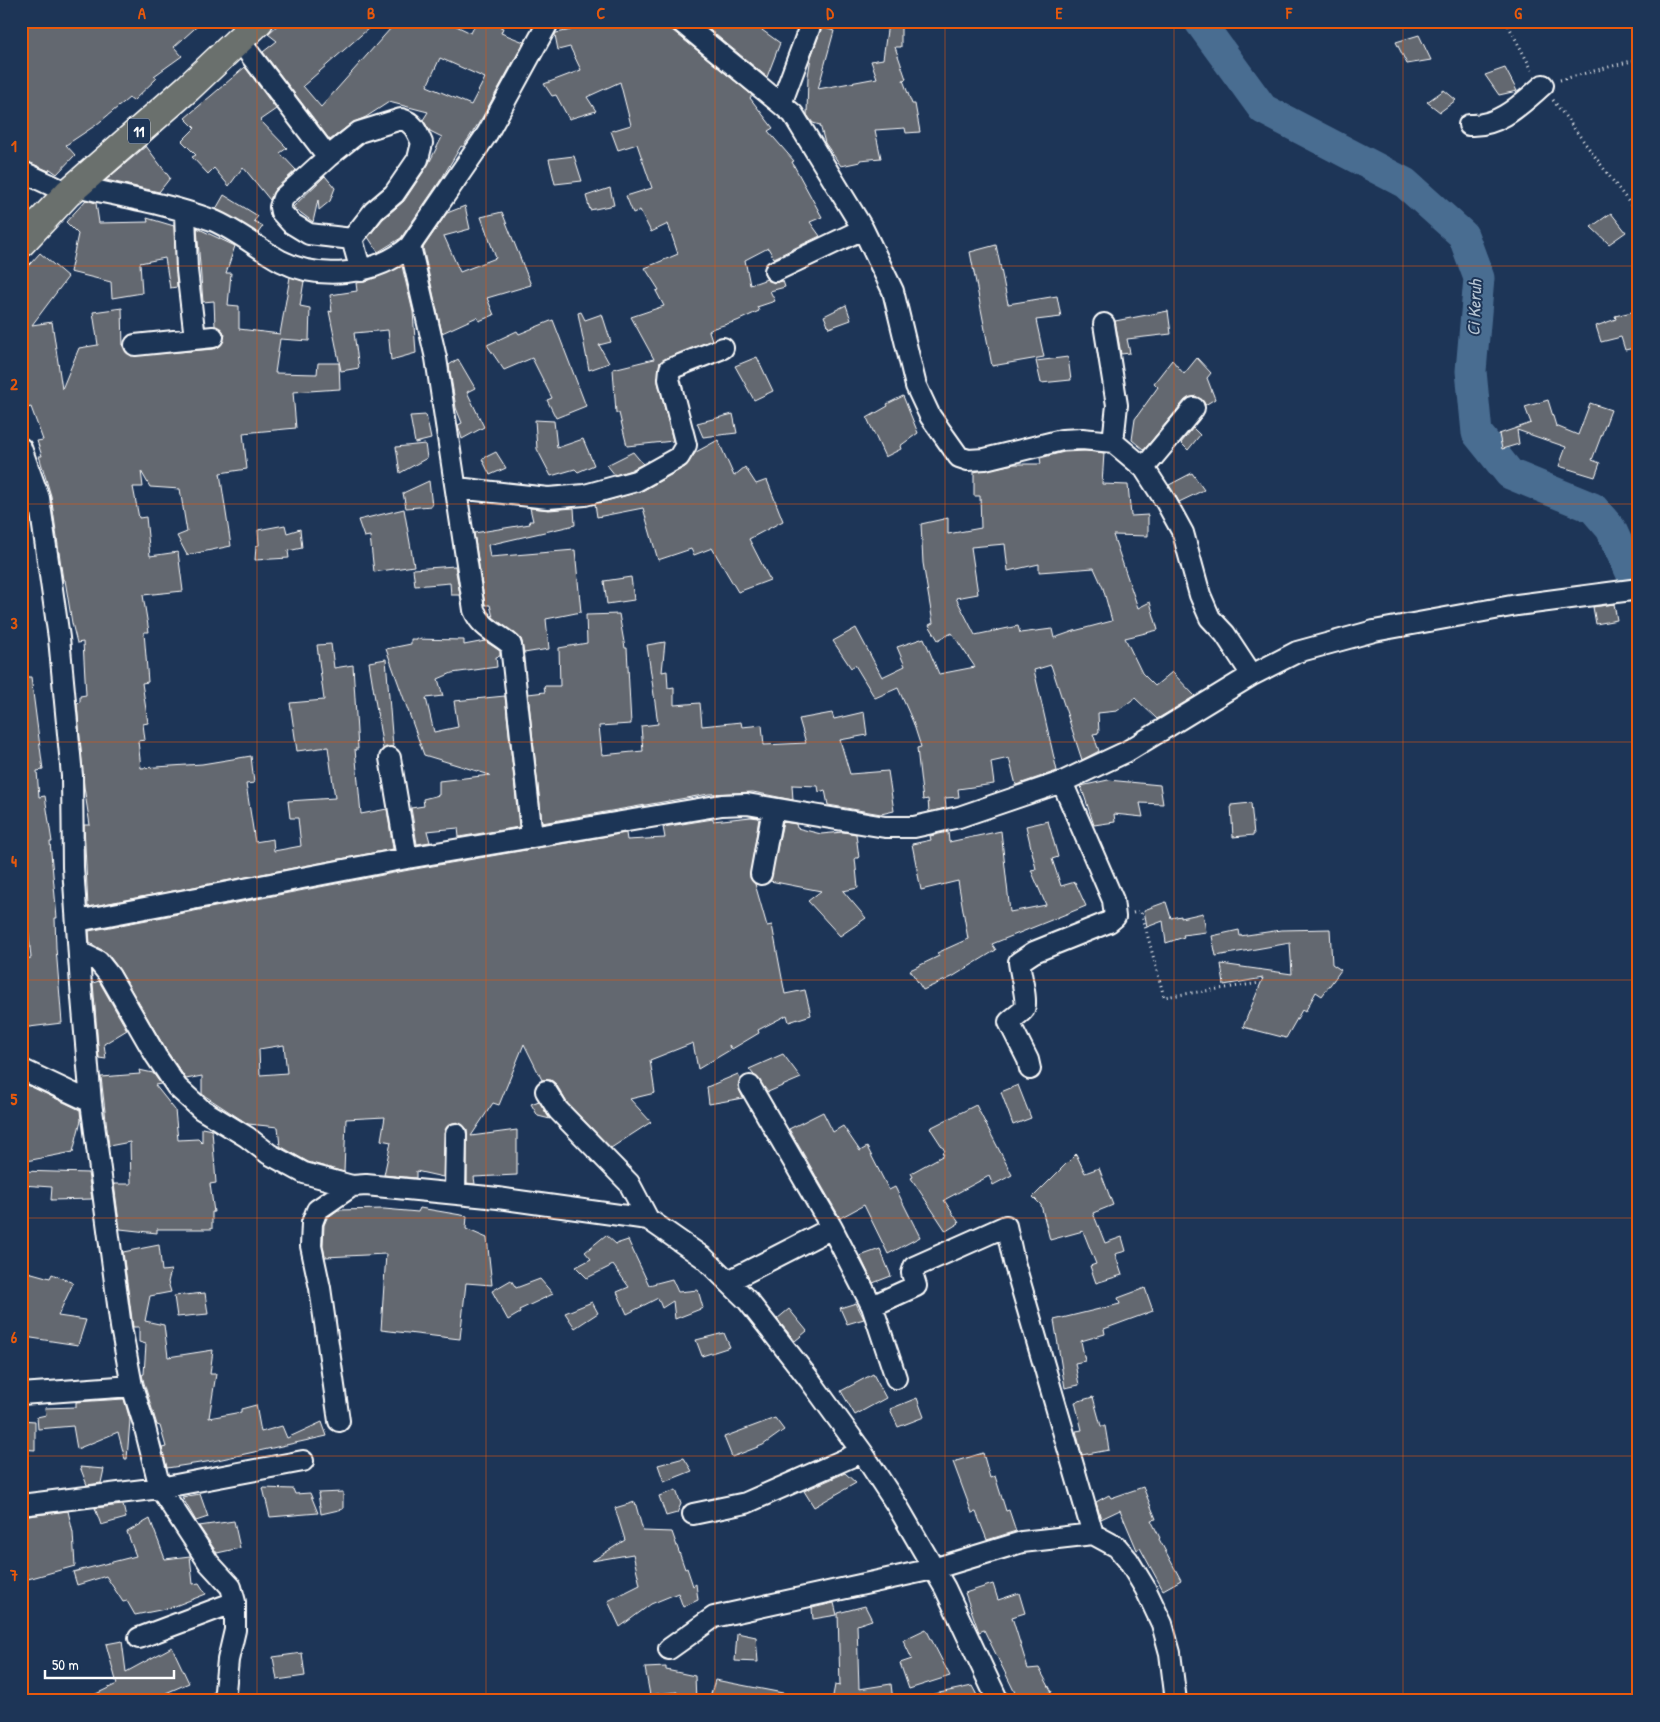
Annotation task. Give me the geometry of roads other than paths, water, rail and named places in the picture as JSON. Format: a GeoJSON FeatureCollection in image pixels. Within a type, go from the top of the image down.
{"type":"FeatureCollection","features":[{"type":"Feature","properties":{"kind":"highway","name":"11"},"geometry":{"type":"LineString","coordinates":[[21,243],[72,189],[188,88],[259,21]]}},
{"type":"Feature","properties":{"kind":"street"},"geometry":{"type":"LineString","coordinates":[[21,171],[72,189],[185,213],[220,224],[249,239],[286,264],[322,271],[361,272],[401,254],[410,246],[487,134],[549,21]]}},
{"type":"Feature","properties":{"kind":"street"},"geometry":{"type":"LineString","coordinates":[[680,21],[792,114],[863,229],[892,291],[916,386],[930,416],[959,457],[968,460],[985,459],[1062,440],[1082,438],[1113,442],[1144,468],[1183,533],[1200,595],[1210,618],[1225,634],[1252,674]]}},
{"type":"Feature","properties":{"kind":"street"},"geometry":{"type":"LineString","coordinates":[[781,104],[812,21]]}},
{"type":"Feature","properties":{"kind":"street"},"geometry":{"type":"LineString","coordinates":[[239,40],[328,158]]}},
{"type":"Feature","properties":{"kind":"street"},"geometry":{"type":"LineString","coordinates":[[1469,125],[1481,126],[1494,123],[1543,85]]}},
{"type":"Feature","properties":{"kind":"street"},"geometry":{"type":"LineString","coordinates":[[401,119],[408,120],[422,143],[418,159],[394,194],[374,211],[352,239],[324,238],[310,234],[291,222],[280,207],[283,198],[359,132],[401,119]]}},
{"type":"Feature","properties":{"kind":"street"},"geometry":{"type":"LineString","coordinates":[[135,344],[204,338],[186,270],[185,213]]}},
{"type":"Feature","properties":{"kind":"street"},"geometry":{"type":"LineString","coordinates":[[775,271],[863,229]]}},
{"type":"Feature","properties":{"kind":"street"},"geometry":{"type":"LineString","coordinates":[[352,239],[361,272]]}},
{"type":"Feature","properties":{"kind":"street"},"geometry":{"type":"LineString","coordinates":[[410,246],[436,358],[474,610],[482,624],[502,636],[511,645],[532,837]]}},
{"type":"Feature","properties":{"kind":"street"},"geometry":{"type":"LineString","coordinates":[[1104,324],[1116,405],[1113,442]]}},
{"type":"Feature","properties":{"kind":"street"},"geometry":{"type":"LineString","coordinates":[[457,488],[548,498],[566,498],[609,490],[636,481],[679,456],[686,445],[669,379],[670,369],[723,348]]}},
{"type":"Feature","properties":{"kind":"street"},"geometry":{"type":"LineString","coordinates":[[1144,468],[1194,408]]}},
{"type":"Feature","properties":{"kind":"street"},"geometry":{"type":"LineString","coordinates":[[21,448],[39,498],[58,638],[72,776],[77,921],[92,1102],[121,1327],[132,1386],[144,1424],[160,1488],[209,1563],[231,1587],[236,1602],[235,1630],[228,1660],[224,1701]]}},
{"type":"Feature","properties":{"kind":"street"},"geometry":{"type":"LineString","coordinates":[[77,921],[407,858],[722,805],[747,804],[870,826],[914,827],[959,817],[1062,782],[1126,752],[1252,674],[1297,652],[1374,631],[1517,605],[1631,590]]}},
{"type":"Feature","properties":{"kind":"street"},"geometry":{"type":"LineString","coordinates":[[390,758],[407,858]]}},
{"type":"Feature","properties":{"kind":"street"},"geometry":{"type":"LineString","coordinates":[[1030,1069],[1028,1060],[1009,1022],[1024,1008],[1026,1002],[1021,984],[1019,962],[1034,952],[1109,922],[1115,917],[1113,900],[1062,782]]}},
{"type":"Feature","properties":{"kind":"street"},"geometry":{"type":"LineString","coordinates":[[761,874],[774,809]]}},
{"type":"Feature","properties":{"kind":"street"},"geometry":{"type":"LineString","coordinates":[[79,952],[98,962],[110,976],[156,1056],[177,1087],[201,1109],[247,1137],[269,1154],[304,1174],[352,1186],[366,1185],[456,1193],[648,1219]]}},
{"type":"Feature","properties":{"kind":"street"},"geometry":{"type":"LineString","coordinates":[[21,1069],[92,1102]]}},
{"type":"Feature","properties":{"kind":"street"},"geometry":{"type":"LineString","coordinates":[[750,1086],[832,1228],[872,1306],[896,1378]]}},
{"type":"Feature","properties":{"kind":"street"},"geometry":{"type":"LineString","coordinates":[[546,1091],[558,1110],[629,1182],[648,1219],[680,1239],[729,1281],[809,1379],[862,1452],[898,1507],[933,1569],[998,1701]]}},
{"type":"Feature","properties":{"kind":"street"},"geometry":{"type":"LineString","coordinates":[[456,1134],[456,1193]]}},
{"type":"Feature","properties":{"kind":"street"},"geometry":{"type":"LineString","coordinates":[[339,1421],[320,1288],[311,1246],[312,1223],[317,1210],[352,1186]]}},
{"type":"Feature","properties":{"kind":"street"},"geometry":{"type":"LineString","coordinates":[[872,1306],[916,1286],[912,1273],[914,1267],[1006,1226],[1014,1262],[1094,1534]]}},
{"type":"Feature","properties":{"kind":"street"},"geometry":{"type":"LineString","coordinates":[[729,1281],[832,1228]]}},
{"type":"Feature","properties":{"kind":"street"},"geometry":{"type":"LineString","coordinates":[[21,1394],[132,1386]]}},
{"type":"Feature","properties":{"kind":"street"},"geometry":{"type":"LineString","coordinates":[[693,1514],[746,1503],[862,1452]]}},
{"type":"Feature","properties":{"kind":"street"},"geometry":{"type":"LineString","coordinates":[[21,1505],[160,1488],[303,1461]]}},
{"type":"Feature","properties":{"kind":"street"},"geometry":{"type":"LineString","coordinates":[[669,1649],[714,1617],[933,1569],[1022,1542],[1094,1534],[1117,1547],[1128,1560],[1145,1588],[1162,1624],[1166,1638],[1176,1701]]}},
{"type":"Feature","properties":{"kind":"street"},"geometry":{"type":"LineString","coordinates":[[139,1638],[236,1602]]}},
{"type":"Feature","properties":{"kind":"waterway","name":"Ci Keruh"},"geometry":{"type":"LineString","coordinates":[[1199,21],[1263,109],[1405,183],[1463,235],[1479,278],[1471,371],[1477,433],[1510,474],[1593,508],[1611,529],[1639,590]]}}]}
